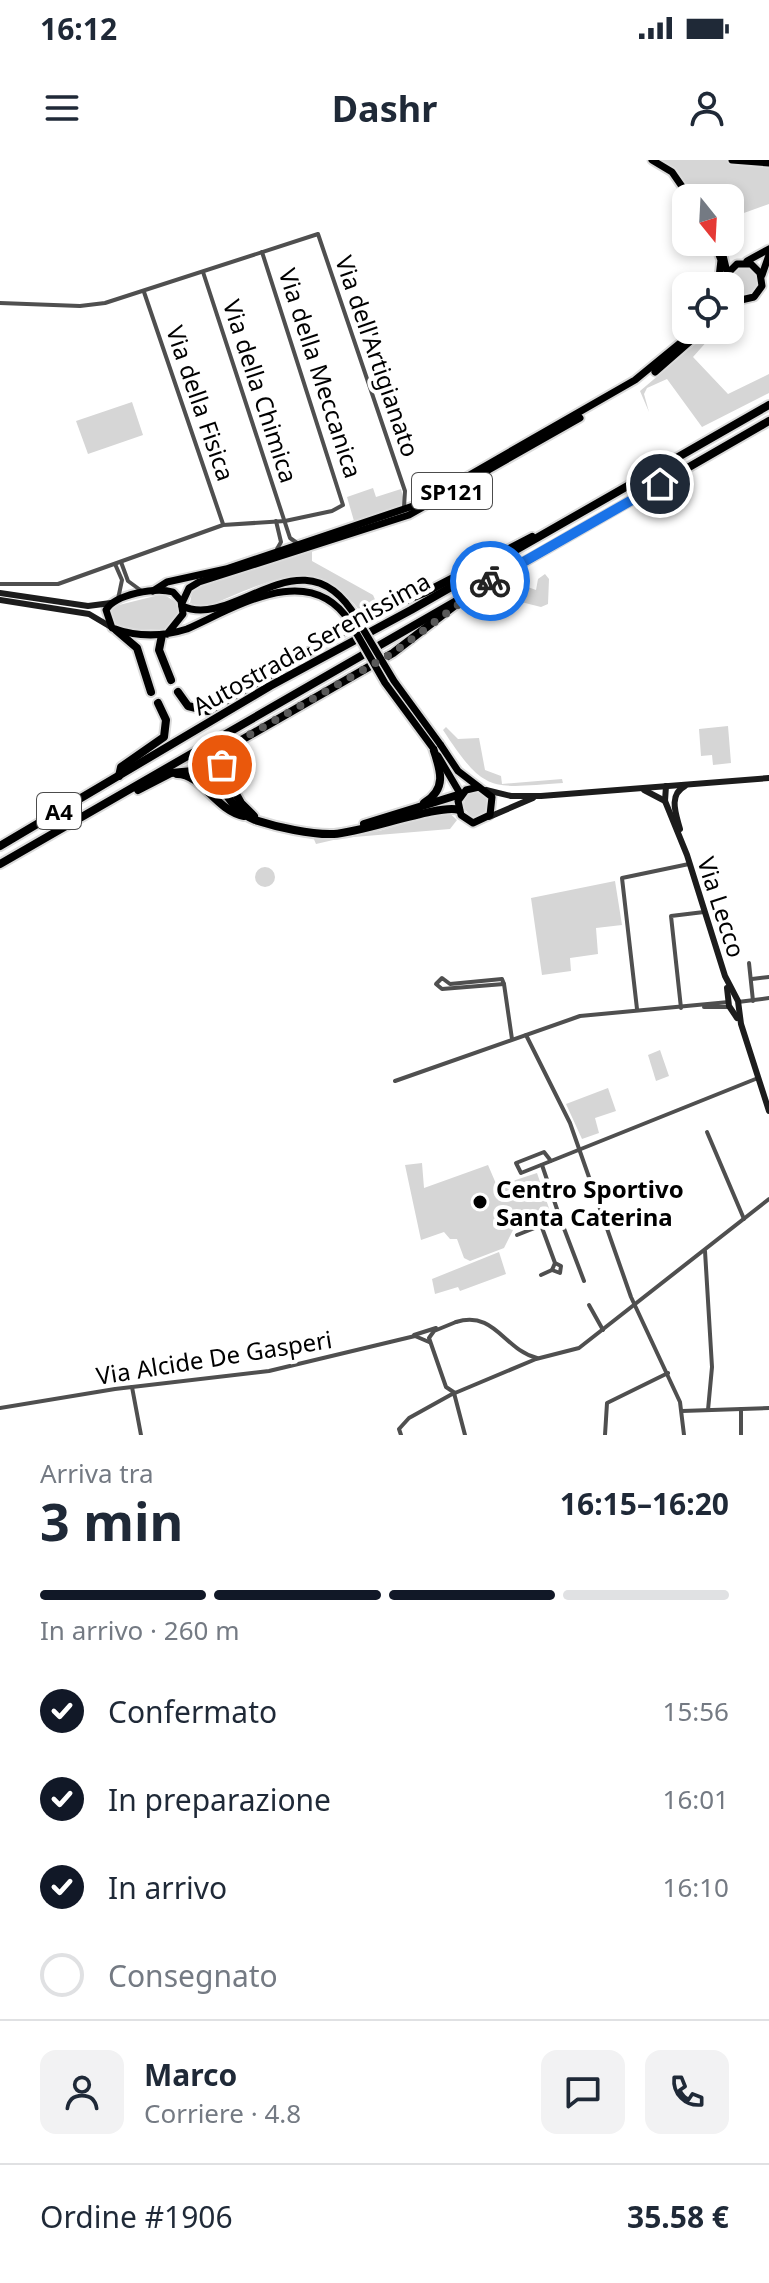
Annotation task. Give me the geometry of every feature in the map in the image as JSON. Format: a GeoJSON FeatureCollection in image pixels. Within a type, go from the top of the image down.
{"type":"FeatureCollection","features":[{"type":"Feature","properties":{"kind":"highway","name":"Autostrada Serenissima"},"geometry":{"type":"LineString","coordinates":[[0,846],[270,686],[769,405]]}},
{"type":"Feature","properties":{"kind":"highway","name":"Autostrada Serenissima"},"geometry":{"type":"LineString","coordinates":[[0,864],[769,421]]}},
{"type":"Feature","properties":{"kind":"highway"},"geometry":{"type":"LineString","coordinates":[[178,692],[188,706],[208,711],[379,611],[426,592],[516,542],[551,529]]}},
{"type":"Feature","properties":{"kind":"highway"},"geometry":{"type":"LineString","coordinates":[[261,821],[241,803],[224,773],[222,762],[229,749],[393,653],[479,587]]}},
{"type":"Feature","properties":{"kind":"highway"},"geometry":{"type":"LineString","coordinates":[[113,628],[137,648],[151,692]]}},
{"type":"Feature","properties":{"kind":"highway"},"geometry":{"type":"LineString","coordinates":[[164,634],[159,650],[171,680]]}},
{"type":"Feature","properties":{"kind":"highway"},"geometry":{"type":"LineString","coordinates":[[119,776],[121,767],[164,737],[166,720],[158,703]]}},
{"type":"Feature","properties":{"kind":"highway"},"geometry":{"type":"LineString","coordinates":[[409,810],[429,800],[440,788],[436,746]]}},
{"type":"Feature","properties":{"kind":"highway"},"geometry":{"type":"LineString","coordinates":[[0,864],[164,776],[193,769],[207,772],[231,805],[250,817]]}},
{"type":"Feature","properties":{"kind":"highway"},"geometry":{"type":"LineString","coordinates":[[164,776],[187,775],[226,811],[261,821],[336,834],[446,808],[459,810]]}},
{"type":"Feature","properties":{"kind":"highway"},"geometry":{"type":"LineString","coordinates":[[336,834],[461,795]]}},
{"type":"Feature","properties":{"kind":"main road"},"geometry":{"type":"LineString","coordinates":[[652,160],[672,172],[680,184]]}},
{"type":"Feature","properties":{"kind":"main road"},"geometry":{"type":"LineString","coordinates":[[732,160],[769,163]]}},
{"type":"Feature","properties":{"kind":"main road"},"geometry":{"type":"LineString","coordinates":[[725,256],[727,272],[769,252]]}},
{"type":"Feature","properties":{"kind":"main road"},"geometry":{"type":"LineString","coordinates":[[744,298],[757,294],[769,252]]}},
{"type":"Feature","properties":{"kind":"main road"},"geometry":{"type":"LineString","coordinates":[[741,263],[754,266],[762,278]]}},
{"type":"Feature","properties":{"kind":"main road","name":"SP121"},"geometry":{"type":"LineString","coordinates":[[149,592],[170,581],[259,558],[290,544],[368,523],[438,494],[625,387],[680,344]]}},
{"type":"Feature","properties":{"kind":"main road","name":"SP121"},"geometry":{"type":"LineString","coordinates":[[182,604],[193,585],[378,527],[424,508],[637,385],[686,344]]}},
{"type":"Feature","properties":{"kind":"main road"},"geometry":{"type":"LineString","coordinates":[[243,569],[286,553],[290,544]]}},
{"type":"Feature","properties":{"kind":"main road"},"geometry":{"type":"LineString","coordinates":[[354,620],[331,600],[296,588],[276,592],[187,629],[164,634],[113,628],[106,613],[115,601],[149,592],[173,592],[182,604],[203,612],[278,583],[301,581],[336,593],[354,620],[383,680],[458,771],[483,788],[494,803],[489,817],[472,822],[459,810],[461,795],[436,746]]}},
{"type":"Feature","properties":{"kind":"main road"},"geometry":{"type":"LineString","coordinates":[[164,634],[181,619],[182,604]]}},
{"type":"Feature","properties":{"kind":"main road"},"geometry":{"type":"LineString","coordinates":[[461,795],[469,788],[483,788]]}},
{"type":"Feature","properties":{"kind":"street","name":"Via dell'Artigianato"},"geometry":{"type":"LineString","coordinates":[[262,252],[318,234],[407,502],[403,507],[368,523]]}},
{"type":"Feature","properties":{"kind":"street"},"geometry":{"type":"LineString","coordinates":[[0,303],[93,305],[144,292],[262,252]]}},
{"type":"Feature","properties":{"kind":"street","name":"Via della Meccanica"},"geometry":{"type":"LineString","coordinates":[[262,252],[343,505],[332,511],[285,521]]}},
{"type":"Feature","properties":{"kind":"street","name":"Via della Chimica"},"geometry":{"type":"LineString","coordinates":[[203,272],[290,544]]}},
{"type":"Feature","properties":{"kind":"street","name":"Via della Fisica"},"geometry":{"type":"LineString","coordinates":[[144,292],[223,525]]}},
{"type":"Feature","properties":{"kind":"street","name":"Via dell'Artigianato"},"geometry":{"type":"LineString","coordinates":[[405,491],[414,502],[438,494]]}},
{"type":"Feature","properties":{"kind":"street"},"geometry":{"type":"LineString","coordinates":[[259,558],[280,546],[276,521]]}},
{"type":"Feature","properties":{"kind":"street"},"geometry":{"type":"LineString","coordinates":[[0,584],[55,585],[223,525],[285,521]]}},
{"type":"Feature","properties":{"kind":"street"},"geometry":{"type":"LineString","coordinates":[[118,563],[130,583],[149,592]]}},
{"type":"Feature","properties":{"kind":"street"},"geometry":{"type":"LineString","coordinates":[[0,593],[88,606],[115,601],[122,580],[118,563]]}},
{"type":"Feature","properties":{"kind":"street"},"geometry":{"type":"LineString","coordinates":[[0,600],[89,614],[113,628]]}},
{"type":"Feature","properties":{"kind":"street"},"geometry":{"type":"LineString","coordinates":[[483,788],[511,796],[541,796],[769,778]]}},
{"type":"Feature","properties":{"kind":"street"},"geometry":{"type":"LineString","coordinates":[[677,817],[676,793],[695,784]]}},
{"type":"Feature","properties":{"kind":"street","name":"Via Lecco"},"geometry":{"type":"LineString","coordinates":[[666,786],[665,801],[684,848]]}},
{"type":"Feature","properties":{"kind":"street","name":"Via Lecco"},"geometry":{"type":"LineString","coordinates":[[666,786],[769,1111]]}},
{"type":"Feature","properties":{"kind":"street"},"geometry":{"type":"LineString","coordinates":[[632,789],[653,792],[665,801]]}},
{"type":"Feature","properties":{"kind":"street"},"geometry":{"type":"LineString","coordinates":[[489,817],[541,796]]}},
{"type":"Feature","properties":{"kind":"street"},"geometry":{"type":"LineString","coordinates":[[637,1010],[622,878],[689,864]]}},
{"type":"Feature","properties":{"kind":"street"},"geometry":{"type":"LineString","coordinates":[[681,1008],[671,916],[705,912]]}},
{"type":"Feature","properties":{"kind":"street"},"geometry":{"type":"LineString","coordinates":[[749,963],[753,1001]]}},
{"type":"Feature","properties":{"kind":"street"},"geometry":{"type":"LineString","coordinates":[[751,979],[769,977]]}},
{"type":"Feature","properties":{"kind":"street"},"geometry":{"type":"LineString","coordinates":[[504,984],[442,989],[436,984],[442,978],[450,984],[502,979],[504,984],[512,1039]]}},
{"type":"Feature","properties":{"kind":"street"},"geometry":{"type":"LineString","coordinates":[[395,1081],[580,1016],[769,998]]}},
{"type":"Feature","properties":{"kind":"street"},"geometry":{"type":"LineString","coordinates":[[526,1035],[570,1123],[637,1305],[682,1411],[684,1435]]}},
{"type":"Feature","properties":{"kind":"street"},"geometry":{"type":"LineString","coordinates":[[551,1161],[544,1152],[516,1163],[521,1173],[580,1150],[758,1078]]}},
{"type":"Feature","properties":{"kind":"street"},"geometry":{"type":"LineString","coordinates":[[707,1132],[744,1219]]}},
{"type":"Feature","properties":{"kind":"street"},"geometry":{"type":"LineString","coordinates":[[542,1165],[584,1281]]}},
{"type":"Feature","properties":{"kind":"street"},"geometry":{"type":"LineString","coordinates":[[401,1435],[399,1429],[409,1418],[454,1393],[540,1358],[575,1350],[637,1305],[767,1199]]}},
{"type":"Feature","properties":{"kind":"street"},"geometry":{"type":"LineString","coordinates":[[517,1235],[560,1218]]}},
{"type":"Feature","properties":{"kind":"street"},"geometry":{"type":"LineString","coordinates":[[541,1225],[555,1263],[561,1270],[557,1274],[552,1270]]}},
{"type":"Feature","properties":{"kind":"street"},"geometry":{"type":"LineString","coordinates":[[705,1251],[712,1367],[708,1410]]}},
{"type":"Feature","properties":{"kind":"street"},"geometry":{"type":"LineString","coordinates":[[541,1275],[552,1270],[555,1263]]}},
{"type":"Feature","properties":{"kind":"street"},"geometry":{"type":"LineString","coordinates":[[589,1305],[603,1330]]}},
{"type":"Feature","properties":{"kind":"street"},"geometry":{"type":"LineString","coordinates":[[465,1435],[454,1393],[446,1387],[431,1344],[431,1334],[472,1318],[489,1323],[524,1354],[540,1358]]}},
{"type":"Feature","properties":{"kind":"street","name":"Via Alcide De Gasperi"},"geometry":{"type":"LineString","coordinates":[[0,1408],[132,1387],[269,1371],[409,1337],[456,1322]]}},
{"type":"Feature","properties":{"kind":"street"},"geometry":{"type":"LineString","coordinates":[[409,1337],[421,1337],[431,1344]]}},
{"type":"Feature","properties":{"kind":"street"},"geometry":{"type":"LineString","coordinates":[[515,1368],[524,1361],[524,1354]]}},
{"type":"Feature","properties":{"kind":"street"},"geometry":{"type":"LineString","coordinates":[[605,1435],[607,1403],[668,1373]]}},
{"type":"Feature","properties":{"kind":"street"},"geometry":{"type":"LineString","coordinates":[[132,1387],[141,1435]]}},
{"type":"Feature","properties":{"kind":"street"},"geometry":{"type":"LineString","coordinates":[[682,1411],[769,1408]]}},
{"type":"Feature","properties":{"kind":"street"},"geometry":{"type":"LineString","coordinates":[[741,1409],[741,1435]]}},
{"type":"Feature","properties":{"kind":"shaded area"},"geometry":{"type":"Polygon","coordinates":[[[657,160],[769,160],[769,204],[744,213],[744,184],[679,184],[657,160]]]}},
{"type":"Feature","properties":{"kind":"shaded area"},"geometry":{"type":"Polygon","coordinates":[[[744,267],[755,271],[758,276],[755,293],[744,297],[744,272],[732,272],[744,267]]]}},
{"type":"Feature","properties":{"kind":"shaded area"},"geometry":{"type":"Polygon","coordinates":[[[695,344],[705,344],[693,357],[728,394],[769,374],[769,393],[702,427],[667,379],[647,388],[644,394],[649,412],[640,391],[695,344]]]}},
{"type":"Feature","properties":{"kind":"shaded area"},"geometry":{"type":"Polygon","coordinates":[[[132,402],[143,435],[88,454],[76,421],[132,402]]]}},
{"type":"Feature","properties":{"kind":"shaded area"},"geometry":{"type":"Polygon","coordinates":[[[373,488],[376,497],[401,489],[404,501],[400,507],[354,521],[347,497],[373,488]]]}},
{"type":"Feature","properties":{"kind":"shaded area"},"geometry":{"type":"Polygon","coordinates":[[[312,551],[312,561],[373,595],[377,604],[363,615],[345,595],[326,583],[307,577],[268,582],[203,608],[190,603],[192,592],[204,584],[312,551]]]}},
{"type":"Feature","properties":{"kind":"shaded area"},"geometry":{"type":"Polygon","coordinates":[[[545,574],[549,579],[548,604],[541,607],[517,601],[516,588],[525,586],[536,590],[538,579],[545,574]]]}},
{"type":"Feature","properties":{"kind":"shaded area"},"geometry":{"type":"Polygon","coordinates":[[[163,594],[179,604],[178,618],[168,629],[132,630],[113,624],[109,615],[115,606],[163,594]]]}},
{"type":"Feature","properties":{"kind":"shaded area"},"geometry":{"type":"Polygon","coordinates":[[[728,726],[731,763],[713,765],[712,755],[701,756],[699,729],[728,726]]]}},
{"type":"Feature","properties":{"kind":"shaded area"},"geometry":{"type":"Polygon","coordinates":[[[446,727],[458,739],[479,738],[485,770],[501,776],[502,784],[562,779],[563,783],[519,786],[504,785],[491,782],[469,766],[443,730],[446,727]]]}},
{"type":"Feature","properties":{"kind":"shaded area"},"geometry":{"type":"Polygon","coordinates":[[[474,791],[483,792],[489,800],[487,813],[479,818],[471,817],[463,807],[466,795],[474,791]]]}},
{"type":"Feature","properties":{"kind":"shaded area"},"geometry":{"type":"Polygon","coordinates":[[[447,811],[457,820],[450,829],[342,838],[316,844],[313,837],[379,831],[447,811]]]}},
{"type":"Feature","properties":{"kind":"shaded area"},"geometry":{"type":"Polygon","coordinates":[[[265,867],[272,870],[275,877],[272,884],[265,887],[258,884],[255,877],[258,870],[265,867]]]}},
{"type":"Feature","properties":{"kind":"shaded area"},"geometry":{"type":"Polygon","coordinates":[[[615,881],[622,925],[596,928],[598,954],[570,958],[571,971],[542,975],[531,898],[615,881]]]}},
{"type":"Feature","properties":{"kind":"shaded area"},"geometry":{"type":"Polygon","coordinates":[[[660,1050],[669,1076],[656,1081],[648,1055],[660,1050]]]}},
{"type":"Feature","properties":{"kind":"shaded area"},"geometry":{"type":"Polygon","coordinates":[[[608,1088],[616,1111],[595,1118],[599,1133],[582,1139],[566,1104],[608,1088]]]}},
{"type":"Feature","properties":{"kind":"shaded area","name":"Centro Sportivo Santa Caterina"},"geometry":{"type":"Polygon","coordinates":[[[422,1163],[424,1188],[488,1165],[497,1186],[537,1173],[552,1217],[513,1230],[504,1248],[470,1261],[464,1258],[457,1239],[450,1239],[444,1232],[421,1240],[405,1165],[422,1163]]]}},
{"type":"Feature","properties":{"kind":"shaded area"},"geometry":{"type":"Polygon","coordinates":[[[499,1252],[506,1274],[460,1291],[458,1287],[435,1294],[432,1279],[499,1252]]]}},
{"type":"Feature","properties":{"kind":"way so far"},"geometry":{"type":"LineString","coordinates":[[222,765],[235,743],[365,671],[490,581]]}},
{"type":"Feature","properties":{"kind":"place","name":"Centro Sportivo Santa Caterina"},"geometry":{"type":"Point","coordinates":[480,1202]}},
{"type":"Feature","properties":{"kind":"route"},"geometry":{"type":"LineString","coordinates":[[490,581],[660,484]]}}]}
